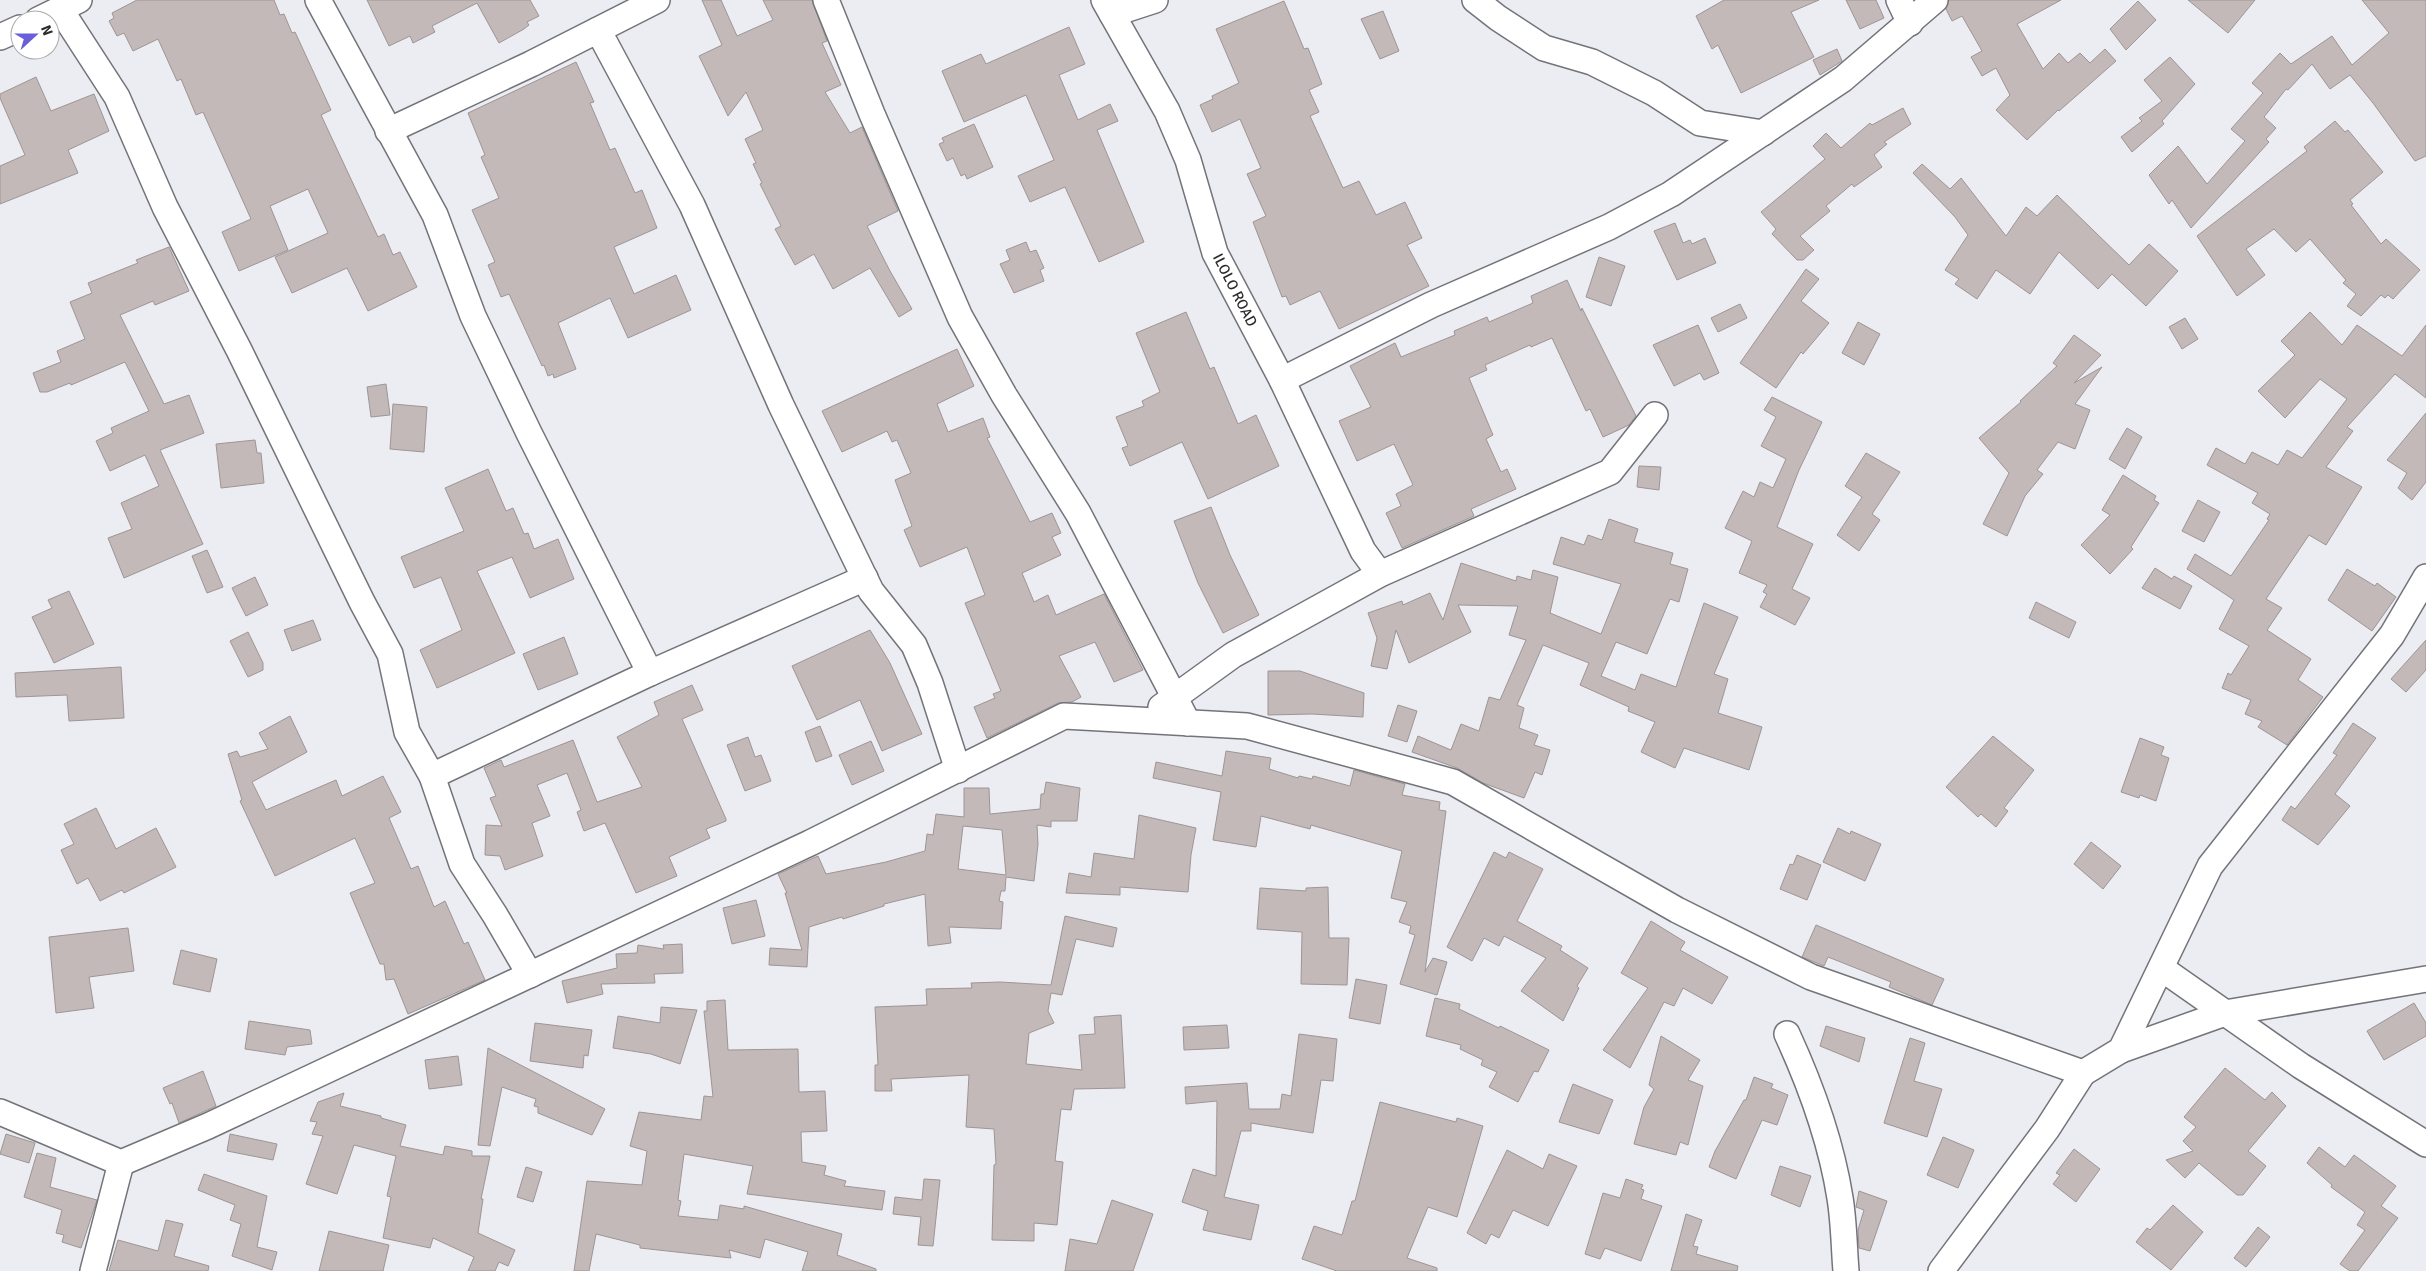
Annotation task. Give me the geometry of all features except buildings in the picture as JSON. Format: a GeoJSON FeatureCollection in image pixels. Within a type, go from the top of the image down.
{"type":"FeatureCollection","features":[{"type":"Feature","properties":{"kind":"street"},"geometry":{"type":"LineString","coordinates":[[318,0],[435,215],[474,316],[534,442],[650,673]]}},
{"type":"Feature","properties":{"kind":"street"},"geometry":{"type":"LineString","coordinates":[[388,131],[531,64],[657,0]]}},
{"type":"Feature","properties":{"kind":"street"},"geometry":{"type":"LineString","coordinates":[[826,0],[872,114],[960,316],[1004,395],[1078,513],[1188,722]]}},
{"type":"Feature","properties":{"kind":"street"},"geometry":{"type":"LineString","coordinates":[[1108,7],[1155,0]]}},
{"type":"Feature","properties":{"kind":"street"},"geometry":{"type":"LineString","coordinates":[[1474,0],[1544,48],[1592,62],[1654,93],[1700,123],[1763,133]]}},
{"type":"Feature","properties":{"kind":"street"},"geometry":{"type":"LineString","coordinates":[[1898,0],[1910,23]]}},
{"type":"Feature","properties":{"kind":"street"},"geometry":{"type":"LineString","coordinates":[[1282,380],[1430,305],[1609,227],[1670,194],[1843,79],[1935,0]]}},
{"type":"Feature","properties":{"kind":"street"},"geometry":{"type":"LineString","coordinates":[[70,5],[117,97],[166,207],[239,350],[362,602],[390,654],[407,732],[432,776],[462,864],[530,976]]}},
{"type":"Feature","properties":{"kind":"street","name":"ILOLO ROAD"},"geometry":{"type":"LineString","coordinates":[[1108,7],[1167,111],[1188,160],[1215,253],[1282,380],[1363,551],[1380,574]]}},
{"type":"Feature","properties":{"kind":"street"},"geometry":{"type":"LineString","coordinates":[[598,30],[692,205],[781,405],[871,591],[914,645],[930,683],[958,770]]}},
{"type":"Feature","properties":{"kind":"street"},"geometry":{"type":"LineString","coordinates":[[1143,720],[1233,655],[1380,574],[1610,472],[1655,415]]}},
{"type":"Feature","properties":{"kind":"street"},"geometry":{"type":"LineString","coordinates":[[2121,1050],[2210,866],[2392,635],[2426,577]]}},
{"type":"Feature","properties":{"kind":"street"},"geometry":{"type":"LineString","coordinates":[[432,776],[650,673],[865,578]]}},
{"type":"Feature","properties":{"kind":"street"},"geometry":{"type":"LineString","coordinates":[[0,1112],[120,1163],[208,1126],[530,976],[810,843],[1064,716],[1247,726],[1453,782],[1678,910],[1811,977],[2082,1073]]}},
{"type":"Feature","properties":{"kind":"street"},"geometry":{"type":"LineString","coordinates":[[2161,968],[2301,1066],[2426,1144]]}},
{"type":"Feature","properties":{"kind":"street"},"geometry":{"type":"LineString","coordinates":[[1941,1271],[2047,1129],[2082,1073],[2121,1050],[2224,1013],[2426,979]]}},
{"type":"Feature","properties":{"kind":"street"},"geometry":{"type":"LineString","coordinates":[[1787,1034],[1812,1090],[1831,1155],[1840,1198],[1846,1271]]}},
{"type":"Feature","properties":{"kind":"street"},"geometry":{"type":"LineString","coordinates":[[93,1271],[120,1163]]}}]}
